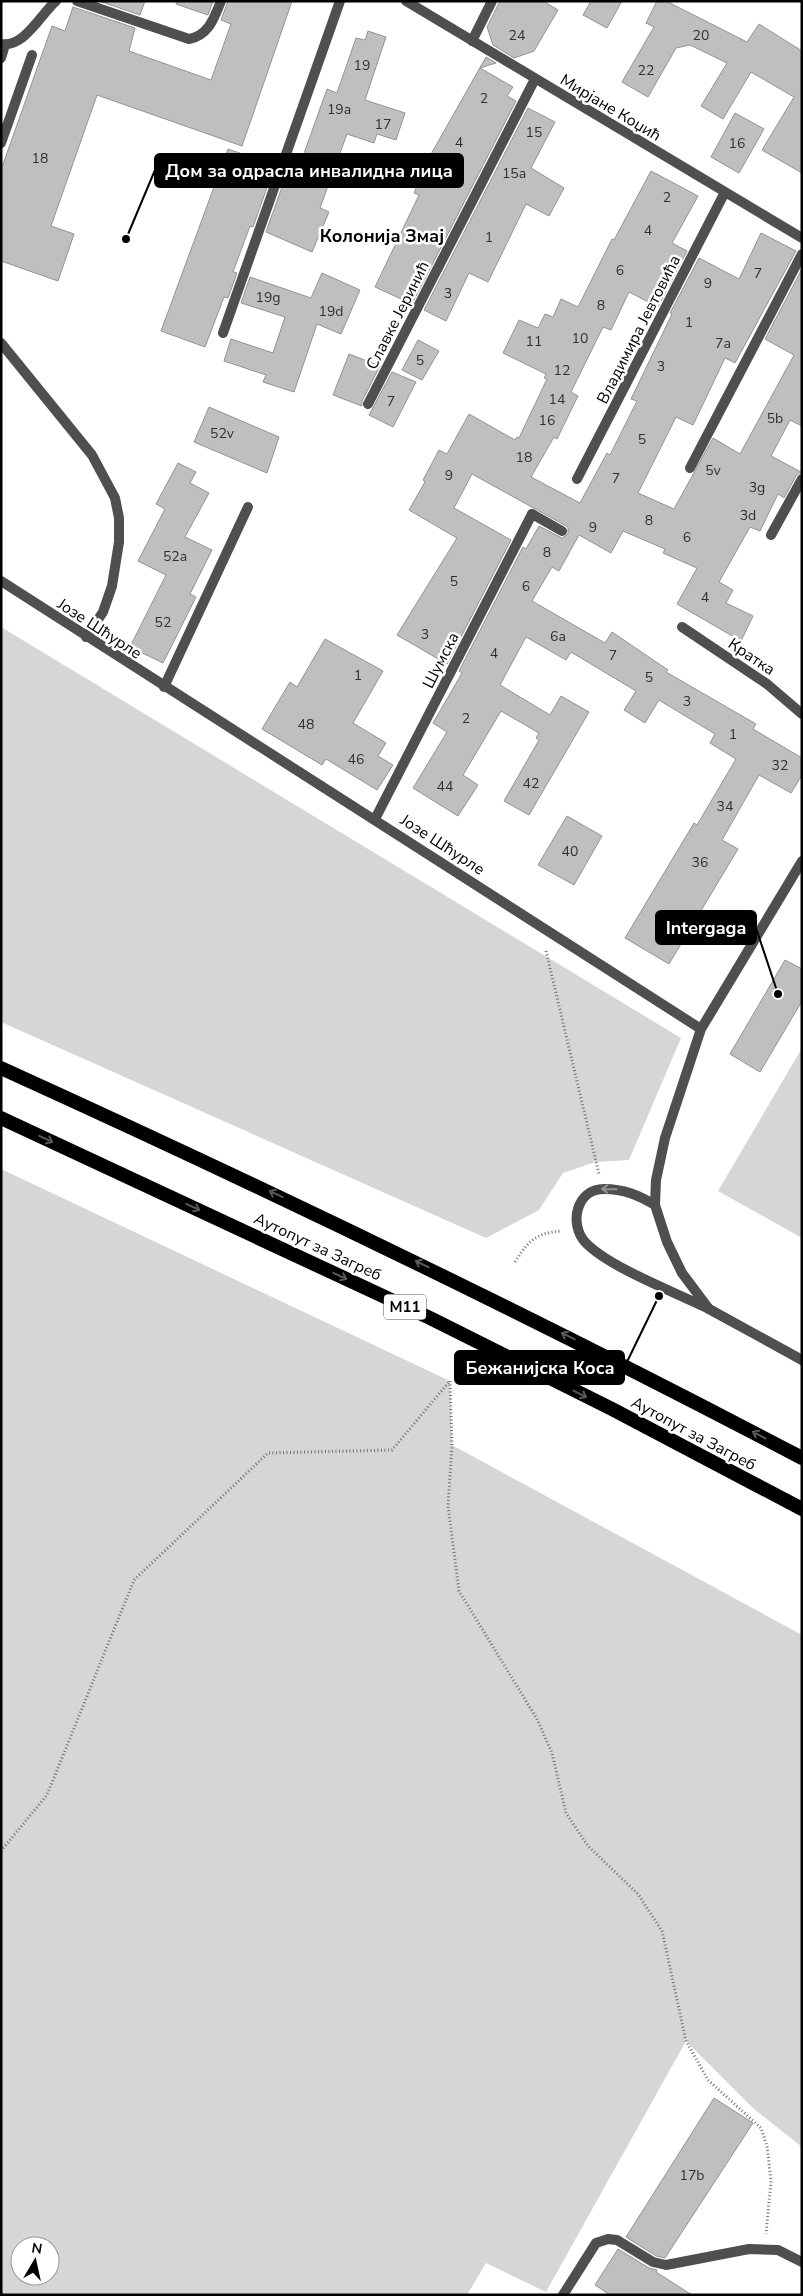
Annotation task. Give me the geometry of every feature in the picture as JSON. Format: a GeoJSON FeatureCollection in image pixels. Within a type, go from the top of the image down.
{"type":"FeatureCollection","features":[{"type":"Feature","properties":{"kind":"highway","name":"Аутопут за Загреб"},"geometry":{"type":"LineString","coordinates":[[1,1068],[405,1256],[550,1327],[802,1458]]}},
{"type":"Feature","properties":{"kind":"highway","name":"Аутопут за Загреб"},"geometry":{"type":"LineString","coordinates":[[1,1118],[430,1318],[612,1409],[802,1509]]}},
{"type":"Feature","properties":{"kind":"street"},"geometry":{"type":"LineString","coordinates":[[1,58],[3,44],[21,38],[56,1]]}},
{"type":"Feature","properties":{"kind":"street"},"geometry":{"type":"LineString","coordinates":[[77,1],[189,39],[199,36],[210,26],[221,1]]}},
{"type":"Feature","properties":{"kind":"street"},"geometry":{"type":"LineString","coordinates":[[223,334],[340,1]]}},
{"type":"Feature","properties":{"kind":"street","name":"Мирјане Коџић"},"geometry":{"type":"LineString","coordinates":[[406,1],[802,238]]}},
{"type":"Feature","properties":{"kind":"street"},"geometry":{"type":"LineString","coordinates":[[472,41],[492,1]]}},
{"type":"Feature","properties":{"kind":"street"},"geometry":{"type":"LineString","coordinates":[[1,143],[32,55]]}},
{"type":"Feature","properties":{"kind":"street","name":"Славке Јеринић"},"geometry":{"type":"LineString","coordinates":[[368,404],[535,79]]}},
{"type":"Feature","properties":{"kind":"street","name":"Владимира Јевтовића"},"geometry":{"type":"LineString","coordinates":[[577,479],[725,192]]}},
{"type":"Feature","properties":{"kind":"street"},"geometry":{"type":"LineString","coordinates":[[690,468],[802,254]]}},
{"type":"Feature","properties":{"kind":"street"},"geometry":{"type":"LineString","coordinates":[[1,343],[92,455],[115,498],[120,518],[120,535],[112,586],[102,612],[86,637]]}},
{"type":"Feature","properties":{"kind":"street"},"geometry":{"type":"LineString","coordinates":[[771,535],[802,479]]}},
{"type":"Feature","properties":{"kind":"street"},"geometry":{"type":"LineString","coordinates":[[164,687],[248,507]]}},
{"type":"Feature","properties":{"kind":"street","name":"Шумска"},"geometry":{"type":"LineString","coordinates":[[375,819],[532,514],[562,531]]}},
{"type":"Feature","properties":{"kind":"street","name":"Јозе Шћурле"},"geometry":{"type":"LineString","coordinates":[[1,581],[701,1029]]}},
{"type":"Feature","properties":{"kind":"street","name":"Кратка"},"geometry":{"type":"LineString","coordinates":[[682,627],[768,684],[802,714]]}},
{"type":"Feature","properties":{"kind":"street"},"geometry":{"type":"LineString","coordinates":[[709,1309],[682,1273],[667,1242],[654,1204],[656,1180],[665,1138],[701,1029],[802,861]]}},
{"type":"Feature","properties":{"kind":"street"},"geometry":{"type":"LineString","coordinates":[[654,1204],[628,1192],[602,1189],[593,1191],[579,1205],[576,1214],[577,1229],[584,1241],[603,1257],[709,1309],[802,1360]]}},
{"type":"Feature","properties":{"kind":"street"},"geometry":{"type":"LineString","coordinates":[[563,2295],[596,2243],[608,2238],[617,2240],[653,2262],[666,2265],[749,2249],[778,2250],[802,2262]]}},
{"type":"Feature","properties":{"kind":"path"},"geometry":{"type":"LineString","coordinates":[[540,925],[602,1189]]}},
{"type":"Feature","properties":{"kind":"path"},"geometry":{"type":"LineString","coordinates":[[515,1262],[526,1244],[544,1232],[577,1229]]}},
{"type":"Feature","properties":{"kind":"path"},"geometry":{"type":"LineString","coordinates":[[1,1851],[47,1795],[134,1580],[268,1453],[392,1450],[450,1381],[452,1445],[448,1506],[459,1591],[537,1719],[552,1753],[566,1813],[588,1846],[638,1894],[662,1931],[686,2041],[708,2080],[760,2128],[767,2146],[771,2181],[765,2249]]}},
{"type":"Feature","properties":{"kind":"shaded area"},"geometry":{"type":"Polygon","coordinates":[[[1,627],[681,1038],[629,1160],[595,1162],[563,1173],[539,1210],[486,1238],[1,1022],[1,627]]]}},
{"type":"Feature","properties":{"kind":"shaded area"},"geometry":{"type":"Polygon","coordinates":[[[802,1048],[802,1238],[718,1191],[802,1048]]]}},
{"type":"Feature","properties":{"kind":"shaded area"},"geometry":{"type":"Polygon","coordinates":[[[1,1169],[450,1381],[452,1445],[802,1635],[802,2147],[754,2109],[686,2041],[546,2292],[486,2263],[467,2295],[1,2295],[1,1169]]]}},
{"type":"Feature","properties":{"kind":"building"},"geometry":{"type":"Polygon","coordinates":[[[99,1],[145,1],[140,15],[99,1]]]}},
{"type":"Feature","properties":{"kind":"building"},"geometry":{"type":"Polygon","coordinates":[[[177,1],[213,1],[208,15],[176,4],[177,1]]]}},
{"type":"Feature","properties":{"kind":"building"},"geometry":{"type":"Polygon","coordinates":[[[228,1],[292,1],[242,146],[97,95],[51,226],[74,234],[58,281],[1,261],[1,170],[52,26],[65,31],[73,7],[135,28],[129,51],[211,80],[231,24],[221,20],[228,1]]]}},
{"type":"Feature","properties":{"kind":"building"},"geometry":{"type":"Polygon","coordinates":[[[500,1],[543,1],[558,10],[534,51],[514,58],[493,45],[487,27],[500,1]]]}},
{"type":"Feature","properties":{"kind":"building"},"geometry":{"type":"Polygon","coordinates":[[[591,1],[622,1],[607,28],[583,15],[591,1]]]}},
{"type":"Feature","properties":{"kind":"building"},"geometry":{"type":"Polygon","coordinates":[[[657,1],[666,1],[747,42],[759,24],[802,51],[802,173],[762,150],[794,97],[751,72],[723,119],[701,106],[727,63],[690,45],[676,48],[648,97],[622,82],[654,27],[646,23],[657,1]]]}},
{"type":"Feature","properties":{"kind":"building"},"geometry":{"type":"Polygon","coordinates":[[[368,31],[386,37],[365,100],[405,113],[396,140],[377,134],[374,143],[347,134],[320,208],[329,212],[312,252],[266,232],[288,170],[297,173],[327,89],[337,93],[356,38],[365,40],[368,31]]]}},
{"type":"Feature","properties":{"kind":"building"},"geometry":{"type":"Polygon","coordinates":[[[486,57],[496,63],[480,68],[513,87],[507,96],[516,101],[412,304],[375,287],[419,195],[414,193],[430,156],[486,57]]]}},
{"type":"Feature","properties":{"kind":"building"},"geometry":{"type":"Polygon","coordinates":[[[528,108],[555,122],[531,168],[564,188],[549,216],[526,204],[488,282],[469,273],[446,321],[424,310],[528,108]]]}},
{"type":"Feature","properties":{"kind":"building"},"geometry":{"type":"Polygon","coordinates":[[[735,113],[764,129],[739,173],[711,157],[735,113]]]}},
{"type":"Feature","properties":{"kind":"building"},"geometry":{"type":"Polygon","coordinates":[[[228,149],[275,165],[253,227],[250,226],[233,272],[237,273],[228,298],[224,297],[205,347],[161,331],[228,149]]]}},
{"type":"Feature","properties":{"kind":"building"},"geometry":{"type":"Polygon","coordinates":[[[651,171],[698,196],[672,243],[687,251],[658,307],[629,292],[611,330],[603,327],[571,392],[578,396],[557,439],[554,437],[531,477],[580,503],[607,453],[610,455],[637,401],[631,399],[672,314],[670,313],[699,258],[739,279],[761,233],[796,251],[735,363],[725,358],[693,425],[676,417],[638,493],[674,509],[713,438],[740,454],[794,355],[765,339],[802,269],[802,426],[790,420],[771,456],[801,472],[796,476],[784,498],[778,494],[760,531],[750,527],[719,582],[733,590],[726,603],[753,616],[741,641],[677,604],[697,568],[663,553],[665,549],[623,531],[611,553],[579,535],[559,571],[552,567],[532,601],[605,643],[612,632],[668,670],[666,672],[756,724],[753,729],[802,758],[802,775],[791,793],[759,775],[722,840],[738,849],[669,964],[625,938],[694,823],[697,825],[736,759],[710,743],[715,734],[659,700],[645,723],[624,710],[636,691],[571,652],[566,660],[526,637],[500,685],[550,715],[561,696],[589,712],[529,815],[504,801],[539,740],[536,738],[539,733],[501,711],[463,775],[478,785],[458,816],[413,788],[447,732],[433,723],[462,673],[459,671],[523,547],[526,549],[539,526],[562,538],[568,534],[568,527],[472,474],[454,508],[511,540],[447,664],[397,635],[457,538],[409,510],[425,482],[423,480],[439,450],[447,454],[469,414],[515,440],[517,437],[519,438],[547,379],[544,378],[546,374],[503,353],[519,320],[538,328],[545,314],[553,317],[561,299],[578,307],[612,239],[614,240],[651,171]]]}},
{"type":"Feature","properties":{"kind":"building"},"geometry":{"type":"Polygon","coordinates":[[[322,273],[360,290],[341,334],[317,324],[294,392],[263,382],[266,375],[224,361],[231,339],[273,353],[285,317],[241,303],[250,277],[311,298],[322,273]]]}},
{"type":"Feature","properties":{"kind":"building"},"geometry":{"type":"Polygon","coordinates":[[[418,340],[439,351],[422,380],[402,370],[418,340]]]}},
{"type":"Feature","properties":{"kind":"building"},"geometry":{"type":"Polygon","coordinates":[[[349,354],[380,366],[362,401],[362,406],[333,395],[349,354]]]}},
{"type":"Feature","properties":{"kind":"building"},"geometry":{"type":"Polygon","coordinates":[[[392,372],[416,382],[393,427],[369,415],[392,372]]]}},
{"type":"Feature","properties":{"kind":"building"},"geometry":{"type":"Polygon","coordinates":[[[209,407],[279,437],[267,473],[194,442],[209,407]]]}},
{"type":"Feature","properties":{"kind":"building"},"geometry":{"type":"Polygon","coordinates":[[[178,463],[196,472],[190,483],[209,493],[185,537],[212,550],[190,594],[196,597],[163,663],[130,647],[166,575],[138,561],[165,509],[156,504],[178,463]]]}},
{"type":"Feature","properties":{"kind":"building"},"geometry":{"type":"Polygon","coordinates":[[[325,639],[383,671],[353,723],[386,743],[378,756],[393,765],[377,790],[326,759],[322,765],[262,729],[290,682],[297,687],[325,639]]]}},
{"type":"Feature","properties":{"kind":"building"},"geometry":{"type":"Polygon","coordinates":[[[567,816],[602,836],[574,885],[538,865],[567,816]]]}},
{"type":"Feature","properties":{"kind":"building"},"geometry":{"type":"Polygon","coordinates":[[[785,960],[802,969],[802,1001],[760,1072],[730,1054],[785,960]]]}},
{"type":"Feature","properties":{"kind":"building"},"geometry":{"type":"Polygon","coordinates":[[[714,2098],[753,2123],[665,2258],[656,2256],[626,2237],[714,2098]]]}},
{"type":"Feature","properties":{"kind":"building"},"geometry":{"type":"Polygon","coordinates":[[[618,2249],[649,2268],[657,2270],[656,2272],[692,2295],[610,2295],[595,2285],[618,2249]]]}},
{"type":"Feature","properties":{"kind":"place","name":"Дом за одрасла инвалидна лица"},"geometry":{"type":"Point","coordinates":[126,239]}},
{"type":"Feature","properties":{"kind":"place","name":"Intergaga"},"geometry":{"type":"Point","coordinates":[778,994]}},
{"type":"Feature","properties":{"kind":"place","name":"Бежанијска Коса"},"geometry":{"type":"Point","coordinates":[659,1296]}},
{"type":"Feature","properties":{"kind":"district","name":"Колонија Змај"},"geometry":{"type":"Point","coordinates":[382,236]}}]}
